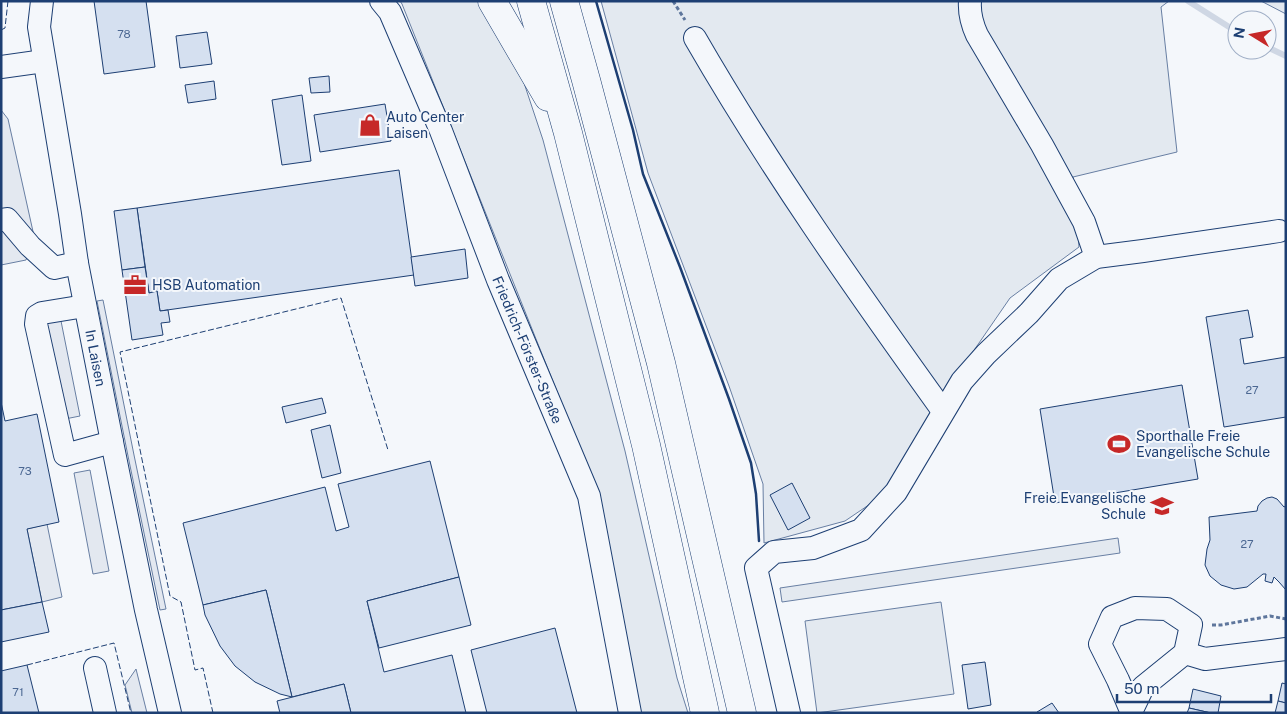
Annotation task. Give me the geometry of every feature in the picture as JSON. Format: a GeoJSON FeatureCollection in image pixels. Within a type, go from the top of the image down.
{"type":"FeatureCollection","features":[{"type":"Feature","properties":{"kind":"highway"},"geometry":{"type":"LineString","coordinates":[[492,1],[568,133]]}},
{"type":"Feature","properties":{"kind":"highway"},"geometry":{"type":"LineString","coordinates":[[531,1],[568,133],[646,445],[705,713]]}},
{"type":"Feature","properties":{"kind":"highway"},"geometry":{"type":"LineString","coordinates":[[564,1],[661,363],[742,713]]}},
{"type":"Feature","properties":{"kind":"highway"},"geometry":{"type":"LineString","coordinates":[[580,1],[586,80]]}},
{"type":"Feature","properties":{"kind":"street","name":"In Laisen"},"geometry":{"type":"LineString","coordinates":[[42,1],[39,27],[77,264],[146,610],[170,713]]}},
{"type":"Feature","properties":{"kind":"street","name":"Friedrich-Förster-Straße"},"geometry":{"type":"LineString","coordinates":[[381,1],[390,12],[441,131],[498,280],[589,496],[630,713]]}},
{"type":"Feature","properties":{"kind":"street"},"geometry":{"type":"LineString","coordinates":[[970,1],[972,25],[1042,145],[1084,222],[1096,257]]}},
{"type":"Feature","properties":{"kind":"street"},"geometry":{"type":"LineString","coordinates":[[695,38],[811,223],[943,411]]}},
{"type":"Feature","properties":{"kind":"street"},"geometry":{"type":"LineString","coordinates":[[1,67],[44,61]]}},
{"type":"Feature","properties":{"kind":"street"},"geometry":{"type":"LineString","coordinates":[[1,220],[6,219],[30,246],[54,268],[77,264]]}},
{"type":"Feature","properties":{"kind":"street"},"geometry":{"type":"LineString","coordinates":[[789,713],[756,568],[774,552],[813,548],[862,530],[896,492],[962,381],[986,354],[1029,313],[1059,279],[1096,257],[1279,231]]}},
{"type":"Feature","properties":{"kind":"street"},"geometry":{"type":"LineString","coordinates":[[85,306],[42,313],[36,316],[36,324],[65,455],[112,442]]}},
{"type":"Feature","properties":{"kind":"street"},"geometry":{"type":"LineString","coordinates":[[1136,608],[1167,609],[1191,626],[1185,653],[1143,687],[1132,712],[1100,644],[1112,618],[1136,608]]}},
{"type":"Feature","properties":{"kind":"street"},"geometry":{"type":"LineString","coordinates":[[1185,653],[1205,659],[1286,648]]}},
{"type":"Feature","properties":{"kind":"street"},"geometry":{"type":"LineString","coordinates":[[95,668],[105,713]]}},
{"type":"Feature","properties":{"kind":"path"},"geometry":{"type":"LineString","coordinates":[[1191,626],[1221,625],[1270,616],[1286,619]]}},
{"type":"Feature","properties":{"kind":"shaded area"},"geometry":{"type":"Polygon","coordinates":[[[400,1],[483,1],[511,44],[543,140],[625,451],[677,678],[688,713],[637,713],[594,484],[400,1]]]}},
{"type":"Feature","properties":{"kind":"shaded area"},"geometry":{"type":"Polygon","coordinates":[[[601,1],[1169,1],[1161,7],[1177,152],[1073,177],[1079,247],[1010,298],[948,388],[879,498],[845,521],[764,543],[763,484],[729,386],[648,173],[601,1]]]}},
{"type":"Feature","properties":{"kind":"shaded area"},"geometry":{"type":"Polygon","coordinates":[[[1261,1],[1286,1],[1286,14],[1261,1]]]}},
{"type":"Feature","properties":{"kind":"shaded area"},"geometry":{"type":"Polygon","coordinates":[[[1,110],[8,119],[34,236],[26,260],[1,265],[1,110]]]}},
{"type":"Feature","properties":{"kind":"shaded area"},"geometry":{"type":"Polygon","coordinates":[[[103,300],[166,609],[160,610],[128,456],[97,301],[103,300]]]}},
{"type":"Feature","properties":{"kind":"shaded area"},"geometry":{"type":"Polygon","coordinates":[[[60,316],[80,416],[65,419],[45,320],[60,316]]]}},
{"type":"Feature","properties":{"kind":"shaded area"},"geometry":{"type":"Polygon","coordinates":[[[90,470],[109,571],[93,574],[74,473],[90,470]]]}},
{"type":"Feature","properties":{"kind":"shaded area"},"geometry":{"type":"Polygon","coordinates":[[[47,524],[62,597],[42,602],[27,529],[47,524]]]}},
{"type":"Feature","properties":{"kind":"shaded area"},"geometry":{"type":"Polygon","coordinates":[[[1118,538],[1120,553],[782,602],[780,588],[1118,538]]]}},
{"type":"Feature","properties":{"kind":"shaded area"},"geometry":{"type":"Polygon","coordinates":[[[941,602],[954,694],[817,713],[805,621],[941,602]]]}},
{"type":"Feature","properties":{"kind":"shaded area"},"geometry":{"type":"Polygon","coordinates":[[[136,669],[147,713],[132,713],[125,685],[136,669]]]}},
{"type":"Feature","properties":{"kind":"building"},"geometry":{"type":"Polygon","coordinates":[[[94,1],[146,1],[155,67],[104,74],[94,1]]]}},
{"type":"Feature","properties":{"kind":"building"},"geometry":{"type":"Polygon","coordinates":[[[207,32],[212,64],[180,68],[176,36],[207,32]]]}},
{"type":"Feature","properties":{"kind":"building"},"geometry":{"type":"Polygon","coordinates":[[[329,76],[330,92],[311,93],[309,78],[329,76]]]}},
{"type":"Feature","properties":{"kind":"building"},"geometry":{"type":"Polygon","coordinates":[[[214,81],[216,99],[188,103],[185,85],[214,81]]]}},
{"type":"Feature","properties":{"kind":"building"},"geometry":{"type":"Polygon","coordinates":[[[302,95],[311,161],[282,165],[272,100],[302,95]]]}},
{"type":"Feature","properties":{"kind":"building"},"geometry":{"type":"Polygon","coordinates":[[[385,104],[391,141],[320,152],[314,115],[385,104]]]}},
{"type":"Feature","properties":{"kind":"building"},"geometry":{"type":"Polygon","coordinates":[[[399,170],[414,275],[160,311],[157,291],[149,293],[137,208],[399,170]]]}},
{"type":"Feature","properties":{"kind":"building"},"geometry":{"type":"Polygon","coordinates":[[[137,208],[145,267],[122,270],[114,211],[137,208]]]}},
{"type":"Feature","properties":{"kind":"building"},"geometry":{"type":"Polygon","coordinates":[[[465,249],[468,278],[415,286],[411,257],[465,249]]]}},
{"type":"Feature","properties":{"kind":"building"},"geometry":{"type":"Polygon","coordinates":[[[145,267],[149,293],[157,291],[160,311],[168,310],[170,322],[161,323],[163,335],[132,340],[122,270],[145,267]]]}},
{"type":"Feature","properties":{"kind":"building"},"geometry":{"type":"Polygon","coordinates":[[[1248,310],[1253,337],[1240,339],[1244,364],[1286,357],[1286,417],[1224,427],[1206,317],[1248,310]]]}},
{"type":"Feature","properties":{"kind":"building","name":"Sporthalle Freie Evangelische Schule"},"geometry":{"type":"Polygon","coordinates":[[[1182,385],[1198,479],[1055,503],[1040,409],[1182,385]]]}},
{"type":"Feature","properties":{"kind":"building"},"geometry":{"type":"Polygon","coordinates":[[[322,398],[326,413],[286,423],[282,407],[322,398]]]}},
{"type":"Feature","properties":{"kind":"building"},"geometry":{"type":"Polygon","coordinates":[[[1,402],[5,421],[37,414],[59,522],[27,529],[42,602],[1,610],[1,402]]]}},
{"type":"Feature","properties":{"kind":"building"},"geometry":{"type":"Polygon","coordinates":[[[330,425],[341,473],[322,478],[311,430],[330,425]]]}},
{"type":"Feature","properties":{"kind":"building"},"geometry":{"type":"Polygon","coordinates":[[[430,461],[459,577],[367,601],[384,672],[452,655],[466,713],[351,713],[344,684],[292,697],[266,590],[203,605],[183,523],[325,487],[336,531],[349,527],[338,484],[430,461]]]}},
{"type":"Feature","properties":{"kind":"building"},"geometry":{"type":"Polygon","coordinates":[[[792,483],[810,518],[788,530],[770,495],[792,483]]]}},
{"type":"Feature","properties":{"kind":"building"},"geometry":{"type":"Polygon","coordinates":[[[1272,497],[1277,499],[1284,507],[1286,506],[1286,590],[1274,577],[1272,583],[1265,581],[1266,574],[1263,574],[1247,587],[1234,589],[1221,585],[1210,576],[1205,565],[1210,540],[1209,517],[1257,511],[1262,501],[1272,497]]]}},
{"type":"Feature","properties":{"kind":"building"},"geometry":{"type":"Polygon","coordinates":[[[459,577],[471,625],[379,648],[367,601],[459,577]]]}},
{"type":"Feature","properties":{"kind":"building"},"geometry":{"type":"Polygon","coordinates":[[[266,590],[292,697],[280,694],[255,682],[235,666],[220,646],[205,615],[203,605],[266,590]]]}},
{"type":"Feature","properties":{"kind":"building"},"geometry":{"type":"Polygon","coordinates":[[[42,602],[49,632],[1,642],[1,610],[42,602]]]}},
{"type":"Feature","properties":{"kind":"building"},"geometry":{"type":"Polygon","coordinates":[[[555,628],[577,713],[487,713],[471,650],[555,628]]]}},
{"type":"Feature","properties":{"kind":"building"},"geometry":{"type":"Polygon","coordinates":[[[985,662],[991,705],[968,709],[962,665],[985,662]]]}},
{"type":"Feature","properties":{"kind":"building"},"geometry":{"type":"Polygon","coordinates":[[[27,665],[39,713],[1,713],[1,671],[27,665]]]}},
{"type":"Feature","properties":{"kind":"building"},"geometry":{"type":"Polygon","coordinates":[[[1282,683],[1286,684],[1286,703],[1278,701],[1282,683]]]}},
{"type":"Feature","properties":{"kind":"building"},"geometry":{"type":"Polygon","coordinates":[[[344,684],[351,713],[280,713],[277,701],[344,684]]]}},
{"type":"Feature","properties":{"kind":"building"},"geometry":{"type":"Polygon","coordinates":[[[1193,689],[1221,696],[1218,713],[1189,708],[1193,689]]]}},
{"type":"Feature","properties":{"kind":"building"},"geometry":{"type":"Polygon","coordinates":[[[1278,701],[1286,703],[1286,713],[1275,713],[1278,701]]]}},
{"type":"Feature","properties":{"kind":"building"},"geometry":{"type":"Polygon","coordinates":[[[1052,703],[1059,713],[1037,712],[1052,703]]]}},
{"type":"Feature","properties":{"kind":"building"},"geometry":{"type":"Polygon","coordinates":[[[1189,708],[1211,713],[1187,713],[1189,708]]]}},
{"type":"Feature","properties":{"kind":"waterway"},"geometry":{"type":"LineString","coordinates":[[1188,1],[1227,26]]}},
{"type":"Feature","properties":{"kind":"waterway"},"geometry":{"type":"LineString","coordinates":[[1277,52],[1286,56]]}},
{"type":"Feature","properties":{"kind":"fence"},"geometry":{"type":"LineString","coordinates":[[1,30],[5,28],[8,1]]}},
{"type":"Feature","properties":{"kind":"fence"},"geometry":{"type":"LineString","coordinates":[[213,713],[203,668],[195,670],[181,602],[170,596],[120,352],[341,298],[388,450]]}},
{"type":"Feature","properties":{"kind":"fence"},"geometry":{"type":"LineString","coordinates":[[27,665],[114,643],[131,713]]}},
{"type":"Feature","properties":{"kind":"wall"},"geometry":{"type":"LineString","coordinates":[[596,1],[633,130],[643,174],[680,267],[751,463],[756,494],[759,541]]}},
{"type":"Feature","properties":{"kind":"place","name":"Auto Center Laisen"},"geometry":{"type":"Point","coordinates":[370,125]}},
{"type":"Feature","properties":{"kind":"place","name":"HSB Automation"},"geometry":{"type":"Point","coordinates":[135,285]}},
{"type":"Feature","properties":{"kind":"place","name":"Sporthalle Freie Evangelische Schule"},"geometry":{"type":"Point","coordinates":[1119,444]}},
{"type":"Feature","properties":{"kind":"place","name":"Freie Evangelische Schule"},"geometry":{"type":"Point","coordinates":[1162,506]}}]}
